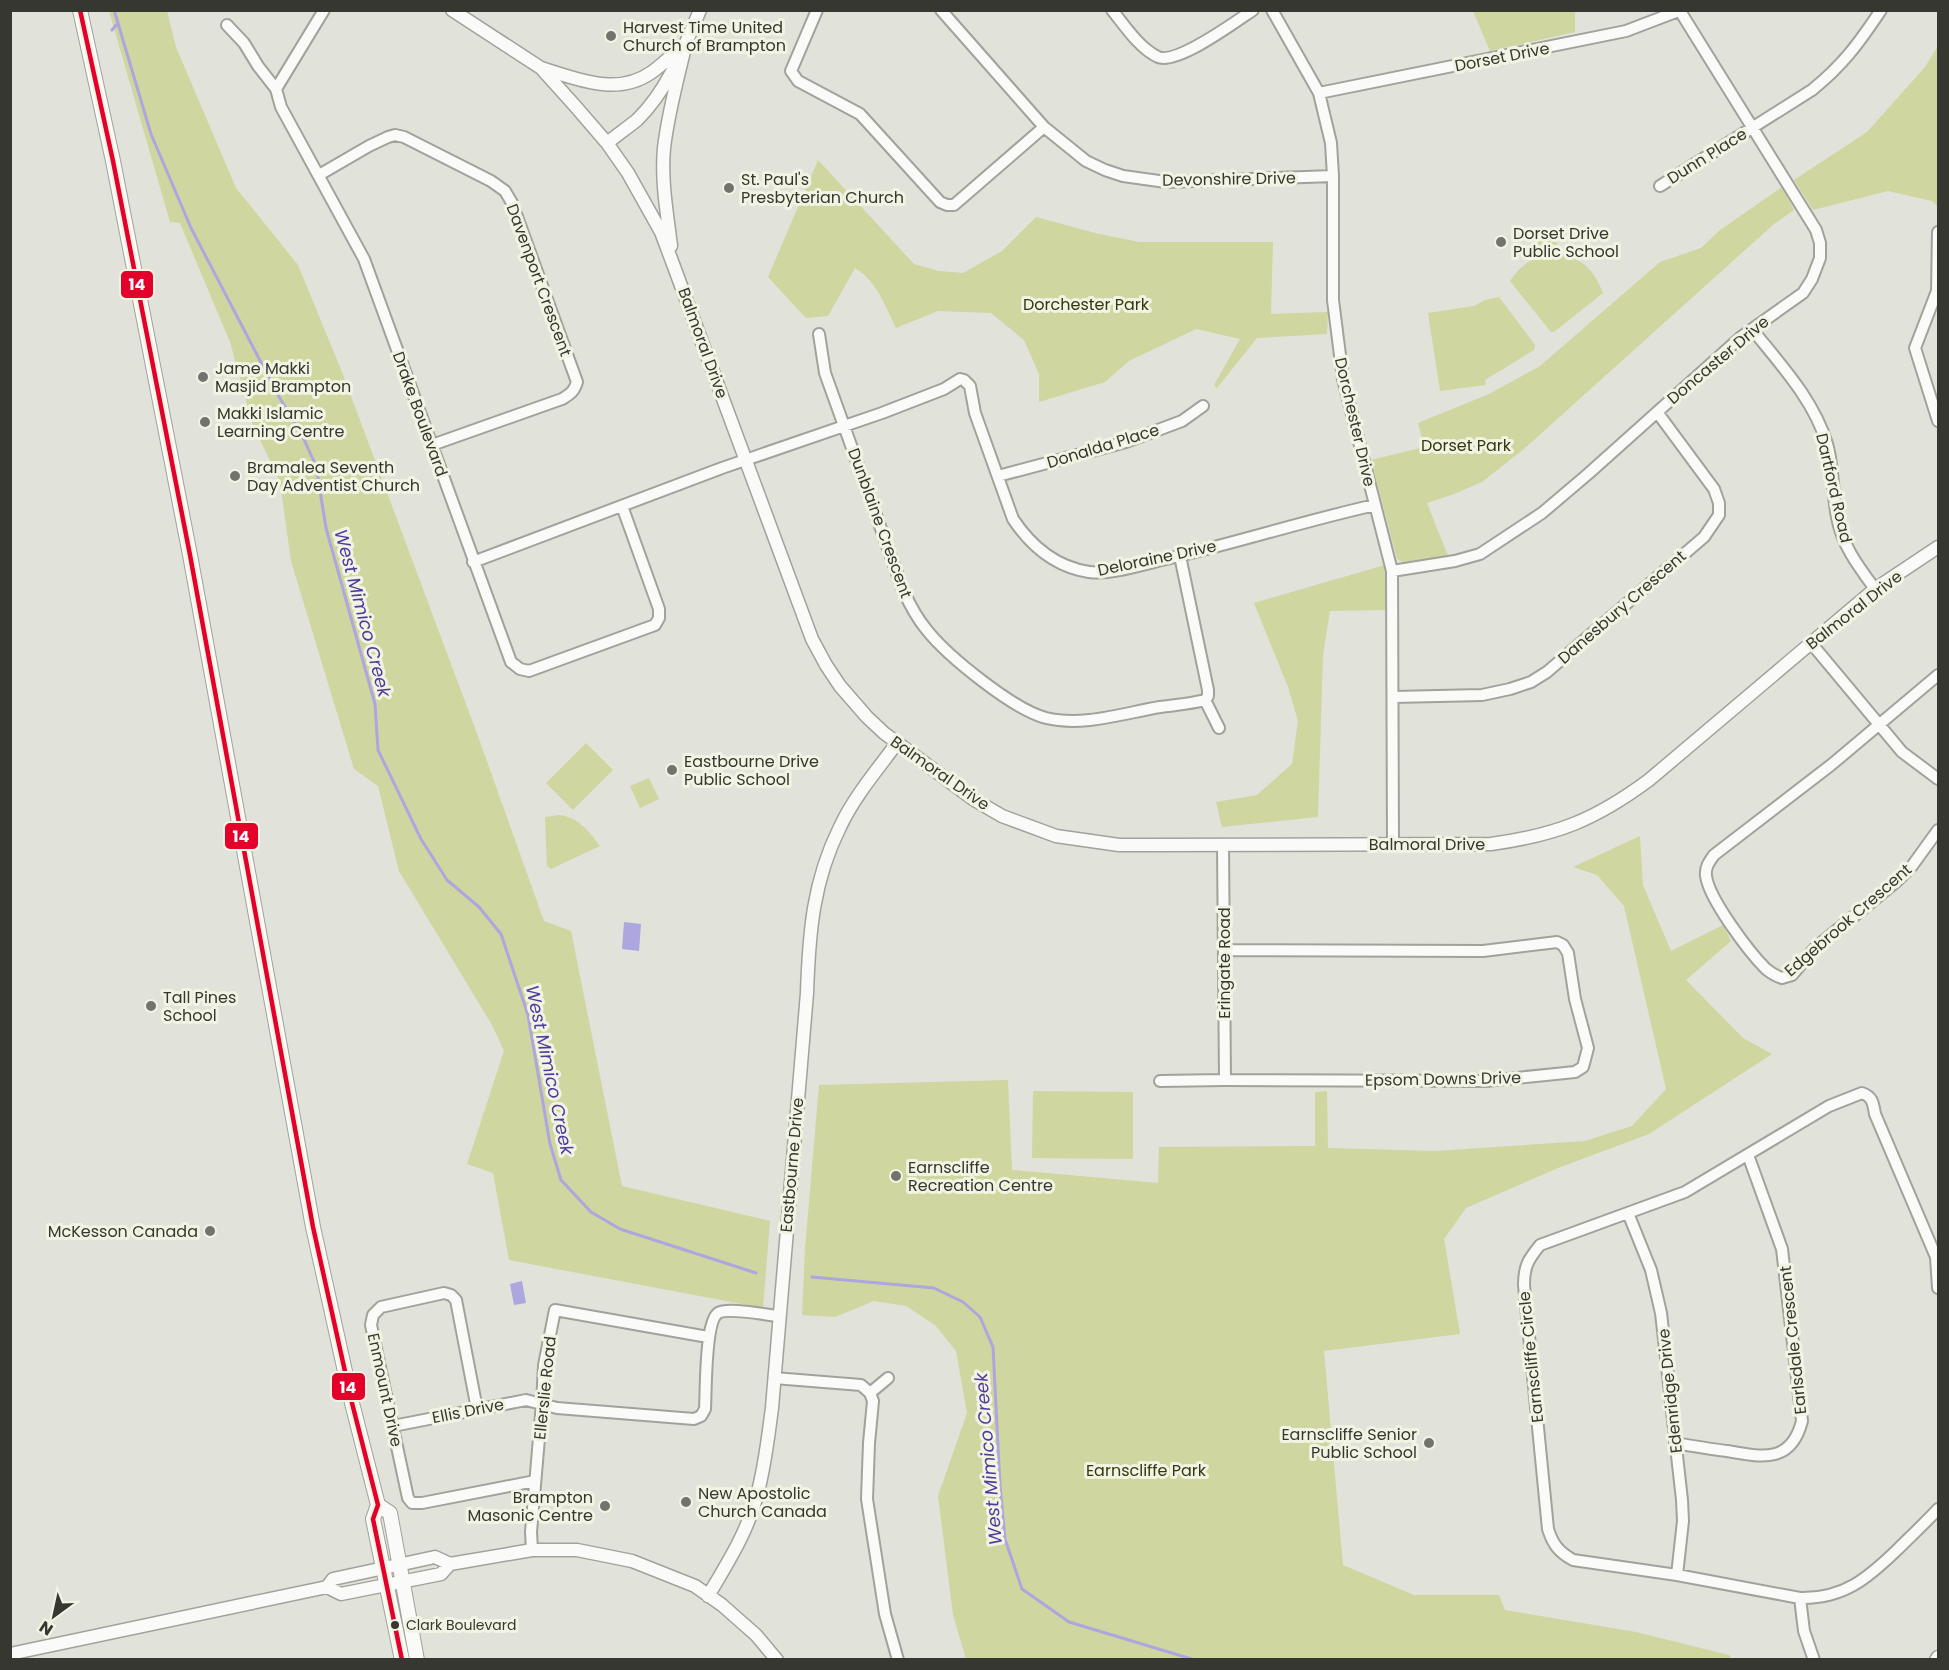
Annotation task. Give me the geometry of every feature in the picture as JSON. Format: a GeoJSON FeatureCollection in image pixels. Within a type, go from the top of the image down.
{"type":"FeatureCollection","features":[{"type":"Feature","properties":{"kind":"main road"},"geometry":{"type":"LineString","coordinates":[[80,10],[115,172],[190,555],[312,1220],[352,1403],[378,1505],[373,1519],[402,1659]]}},
{"type":"Feature","properties":{"kind":"main road"},"geometry":{"type":"LineString","coordinates":[[378,1505],[390,1513],[417,1659]]}},
{"type":"Feature","properties":{"kind":"street"},"geometry":{"type":"LineString","coordinates":[[276,89],[324,10]]}},
{"type":"Feature","properties":{"kind":"street","name":"Balmoral Drive"},"geometry":{"type":"LineString","coordinates":[[452,10],[541,68],[607,142],[648,206],[674,264],[812,639],[840,686],[860,710],[897,743],[973,800],[1002,816],[1056,836],[1119,845],[1491,844],[1530,839],[1570,826],[1599,814],[1624,799],[1875,589],[1938,547]]}},
{"type":"Feature","properties":{"kind":"street"},"geometry":{"type":"LineString","coordinates":[[607,142],[637,119],[663,86],[686,43],[700,10]]}},
{"type":"Feature","properties":{"kind":"street"},"geometry":{"type":"LineString","coordinates":[[817,10],[791,71],[798,81],[860,114],[940,202],[954,205],[1044,127]]}},
{"type":"Feature","properties":{"kind":"street","name":"Devonshire Drive"},"geometry":{"type":"LineString","coordinates":[[940,10],[1044,127],[1086,160],[1105,170],[1123,176],[1166,182],[1333,176]]}},
{"type":"Feature","properties":{"kind":"street"},"geometry":{"type":"LineString","coordinates":[[1112,10],[1143,47],[1160,58],[1174,57],[1188,51],[1253,10]]}},
{"type":"Feature","properties":{"kind":"street","name":"Dorchester Drive"},"geometry":{"type":"LineString","coordinates":[[1272,10],[1319,93],[1331,143],[1333,300],[1338,348],[1343,379],[1392,571],[1393,844]]}},
{"type":"Feature","properties":{"kind":"street","name":"Dunn Place"},"geometry":{"type":"LineString","coordinates":[[1660,186],[1812,90],[1835,71],[1859,43],[1881,10]]}},
{"type":"Feature","properties":{"kind":"street","name":"Dorset Drive"},"geometry":{"type":"LineString","coordinates":[[1319,93],[1626,31],[1681,11]]}},
{"type":"Feature","properties":{"kind":"street","name":"Doncaster Drive"},"geometry":{"type":"LineString","coordinates":[[1392,571],[1455,561],[1480,554],[1542,513],[1752,329],[1803,293],[1812,279],[1820,258],[1820,243],[1816,230],[1681,11]]}},
{"type":"Feature","properties":{"kind":"street","name":"Drake Boulevard"},"geometry":{"type":"LineString","coordinates":[[227,25],[244,43],[276,89],[281,107],[364,259],[511,662],[520,669],[529,671],[655,625],[659,618],[659,609],[622,506]]}},
{"type":"Feature","properties":{"kind":"street"},"geometry":{"type":"LineString","coordinates":[[541,68],[588,82],[617,85],[636,81],[651,73],[686,43]]}},
{"type":"Feature","properties":{"kind":"street"},"geometry":{"type":"LineString","coordinates":[[674,264],[663,182],[664,149],[686,43]]}},
{"type":"Feature","properties":{"kind":"street","name":"Davenport Crescent"},"geometry":{"type":"LineString","coordinates":[[318,175],[369,146],[395,135],[404,137],[491,181],[505,191],[512,203],[577,382],[575,390],[562,399],[432,445]]}},
{"type":"Feature","properties":{"kind":"street"},"geometry":{"type":"LineString","coordinates":[[1938,232],[1937,291],[1915,348],[1938,421]]}},
{"type":"Feature","properties":{"kind":"street","name":"Dartford Road"},"geometry":{"type":"LineString","coordinates":[[1752,329],[1803,394],[1818,420],[1828,445],[1837,516],[1842,536],[1849,553],[1875,589]]}},
{"type":"Feature","properties":{"kind":"street","name":"Dunblaine Crescent"},"geometry":{"type":"LineString","coordinates":[[819,334],[825,373],[900,582],[911,608],[924,628],[937,642],[1025,710],[1046,718],[1083,721],[1205,700]]}},
{"type":"Feature","properties":{"kind":"street","name":"Deloraine Drive"},"geometry":{"type":"LineString","coordinates":[[746,460],[844,426],[964,380],[970,386],[975,412],[1013,519],[1038,550],[1077,569],[1092,573],[1112,571],[1180,556],[1375,505]]}},
{"type":"Feature","properties":{"kind":"street","name":"Donalda Place"},"geometry":{"type":"LineString","coordinates":[[998,476],[1126,442],[1182,421],[1203,406]]}},
{"type":"Feature","properties":{"kind":"street","name":"Danesbury Crescent"},"geometry":{"type":"LineString","coordinates":[[1394,697],[1482,695],[1510,690],[1531,682],[1547,672],[1704,537],[1719,515],[1719,503],[1714,489],[1657,412]]}},
{"type":"Feature","properties":{"kind":"street"},"geometry":{"type":"LineString","coordinates":[[473,562],[746,460]]}},
{"type":"Feature","properties":{"kind":"street"},"geometry":{"type":"LineString","coordinates":[[1180,556],[1208,690],[1205,700],[1219,728]]}},
{"type":"Feature","properties":{"kind":"street"},"geometry":{"type":"LineString","coordinates":[[1811,643],[1902,752],[1938,780]]}},
{"type":"Feature","properties":{"kind":"street","name":"Edgebrook Crescent"},"geometry":{"type":"LineString","coordinates":[[1938,675],[1831,765],[1714,855],[1706,866],[1706,877],[1730,925],[1767,970],[1782,978],[1792,975],[1815,948],[1897,881],[1912,866],[1938,830]]}},
{"type":"Feature","properties":{"kind":"street","name":"Eastbourne Drive"},"geometry":{"type":"LineString","coordinates":[[708,1596],[745,1529],[757,1496],[767,1448],[807,993],[809,940],[816,892],[840,826],[850,808],[897,743]]}},
{"type":"Feature","properties":{"kind":"street","name":"Eringate Road"},"geometry":{"type":"LineString","coordinates":[[1223,845],[1225,1080]]}},
{"type":"Feature","properties":{"kind":"street","name":"Epsom Downs Drive"},"geometry":{"type":"LineString","coordinates":[[1160,1081],[1486,1081],[1575,1072],[1583,1067],[1588,1048],[1575,999],[1568,954],[1563,945],[1557,942],[1483,951],[1225,950]]}},
{"type":"Feature","properties":{"kind":"street","name":"Earnscliffe Circle"},"geometry":{"type":"LineString","coordinates":[[1938,1288],[1937,1257],[1875,1114],[1873,1101],[1862,1093],[1829,1106],[1685,1192],[1540,1245],[1524,1270],[1548,1529],[1553,1543],[1561,1553],[1573,1560],[1677,1575],[1800,1598],[1818,1599],[1857,1584],[1874,1573],[1938,1509]]}},
{"type":"Feature","properties":{"kind":"street","name":"Earlsdale Crescent"},"geometry":{"type":"LineString","coordinates":[[1676,1443],[1770,1456],[1785,1450],[1799,1434],[1802,1421],[1782,1249],[1748,1155]]}},
{"type":"Feature","properties":{"kind":"street","name":"Edenridge Drive"},"geometry":{"type":"LineString","coordinates":[[1628,1213],[1651,1270],[1661,1313],[1683,1521],[1677,1575]]}},
{"type":"Feature","properties":{"kind":"street","name":"Enmount Drive"},"geometry":{"type":"LineString","coordinates":[[477,1409],[456,1300],[451,1295],[444,1293],[381,1307],[373,1315],[371,1325],[408,1498],[412,1503],[535,1481]]}},
{"type":"Feature","properties":{"kind":"street","name":"Ellerslie Road"},"geometry":{"type":"LineString","coordinates":[[532,1551],[531,1532],[544,1365],[555,1310],[708,1337]]}},
{"type":"Feature","properties":{"kind":"street"},"geometry":{"type":"LineString","coordinates":[[708,1337],[712,1320],[719,1312],[779,1316]]}},
{"type":"Feature","properties":{"kind":"street","name":"Ellis Drive"},"geometry":{"type":"LineString","coordinates":[[393,1426],[526,1400],[557,1408],[694,1419],[701,1416],[705,1409],[708,1337]]}},
{"type":"Feature","properties":{"kind":"street"},"geometry":{"type":"LineString","coordinates":[[774,1378],[861,1385],[870,1393],[873,1401],[867,1499],[885,1614],[898,1659]]}},
{"type":"Feature","properties":{"kind":"street"},"geometry":{"type":"LineString","coordinates":[[870,1393],[888,1378]]}},
{"type":"Feature","properties":{"kind":"street"},"geometry":{"type":"LineString","coordinates":[[327,1587],[333,1579],[435,1557],[450,1564],[532,1551],[577,1550],[632,1561],[695,1586],[722,1605],[756,1635],[777,1659]]}},
{"type":"Feature","properties":{"kind":"street"},"geometry":{"type":"LineString","coordinates":[[10,1654],[327,1587],[340,1594],[403,1582],[441,1574],[450,1564]]}},
{"type":"Feature","properties":{"kind":"street"},"geometry":{"type":"LineString","coordinates":[[1800,1598],[1804,1631],[1814,1659]]}},
{"type":"Feature","properties":{"kind":"green space"},"geometry":{"type":"Polygon","coordinates":[[[109,11],[167,11],[176,47],[236,188],[298,265],[342,372],[479,739],[544,921],[571,931],[622,1186],[770,1221],[763,1308],[509,1260],[493,1173],[467,1164],[504,1051],[492,1025],[399,871],[378,786],[354,769],[291,561],[280,482],[253,425],[230,342],[180,223],[170,222],[109,11]]]}},
{"type":"Feature","properties":{"kind":"green space"},"geometry":{"type":"Polygon","coordinates":[[[1473,11],[1575,11],[1575,32],[1490,51],[1473,11]]]}},
{"type":"Feature","properties":{"kind":"green space"},"geometry":{"type":"Polygon","coordinates":[[[1938,46],[1938,207],[1932,201],[1888,191],[1813,210],[1794,180],[1867,132],[1925,67],[1938,46]]]}},
{"type":"Feature","properties":{"kind":"green space","name":"Dorchester Park"},"geometry":{"type":"Polygon","coordinates":[[[818,160],[914,264],[939,271],[963,273],[1002,251],[1036,217],[1139,242],[1273,242],[1271,314],[1328,312],[1327,334],[1257,338],[1217,388],[1214,385],[1240,339],[1196,329],[1129,361],[1105,382],[1039,402],[1039,374],[1024,340],[991,313],[938,311],[896,328],[875,287],[855,268],[828,316],[806,318],[768,277],[818,160]]]}},
{"type":"Feature","properties":{"kind":"green space","name":"Dorset Park"},"geometry":{"type":"Polygon","coordinates":[[[1782,187],[1794,210],[1774,224],[1525,448],[1482,482],[1427,503],[1448,556],[1403,562],[1397,559],[1371,460],[1424,447],[1418,423],[1489,394],[1540,366],[1660,262],[1701,248],[1720,230],[1782,187]]]}},
{"type":"Feature","properties":{"kind":"green space"},"geometry":{"type":"Polygon","coordinates":[[[1556,239],[1557,253],[1541,255],[1538,250],[1538,241],[1556,239]]]}},
{"type":"Feature","properties":{"kind":"green space"},"geometry":{"type":"Polygon","coordinates":[[[1561,254],[1588,268],[1603,293],[1554,332],[1551,332],[1510,281],[1521,268],[1532,260],[1561,254]]]}},
{"type":"Feature","properties":{"kind":"green space"},"geometry":{"type":"Polygon","coordinates":[[[1499,297],[1535,345],[1534,350],[1485,380],[1486,385],[1440,391],[1428,313],[1474,306],[1485,300],[1499,297]]]}},
{"type":"Feature","properties":{"kind":"green space"},"geometry":{"type":"Polygon","coordinates":[[[1385,565],[1387,610],[1330,611],[1323,655],[1318,817],[1222,827],[1216,802],[1257,795],[1292,764],[1298,721],[1288,687],[1254,603],[1385,565]]]}},
{"type":"Feature","properties":{"kind":"green space"},"geometry":{"type":"Polygon","coordinates":[[[586,743],[613,770],[573,810],[546,783],[586,743]]]}},
{"type":"Feature","properties":{"kind":"green space"},"geometry":{"type":"Polygon","coordinates":[[[649,778],[659,799],[640,808],[630,786],[649,778]]]}},
{"type":"Feature","properties":{"kind":"green space"},"geometry":{"type":"Polygon","coordinates":[[[559,815],[577,822],[600,846],[551,869],[547,866],[545,817],[559,815]]]}},
{"type":"Feature","properties":{"kind":"green space","name":"Earnscliffe Park"},"geometry":{"type":"Polygon","coordinates":[[[1640,836],[1643,885],[1671,951],[1723,925],[1731,941],[1686,980],[1743,1038],[1772,1054],[1649,1134],[1558,1168],[1466,1208],[1444,1239],[1460,1334],[1324,1351],[1343,1565],[1414,1595],[1499,1595],[1505,1610],[1636,1632],[1729,1655],[1731,1659],[966,1659],[953,1615],[938,1496],[967,1413],[956,1351],[935,1325],[906,1306],[874,1301],[835,1317],[802,1315],[805,1249],[819,1085],[1008,1080],[1012,1170],[1158,1183],[1159,1147],[1315,1146],[1315,1092],[1327,1091],[1328,1148],[1435,1151],[1585,1141],[1632,1126],[1666,1089],[1624,906],[1597,875],[1573,867],[1640,836]]]}},
{"type":"Feature","properties":{"kind":"green space"},"geometry":{"type":"Polygon","coordinates":[[[1033,1091],[1133,1092],[1133,1159],[1032,1158],[1033,1091]]]}},
{"type":"Feature","properties":{"kind":"shaded area"},"geometry":{"type":"Polygon","coordinates":[[[624,922],[641,924],[639,951],[622,949],[624,922]]]}},
{"type":"Feature","properties":{"kind":"shaded area"},"geometry":{"type":"Polygon","coordinates":[[[522,1281],[526,1303],[514,1305],[510,1284],[522,1281]]]}},
{"type":"Feature","properties":{"kind":"waterway","name":"West Mimico Creek"},"geometry":{"type":"LineString","coordinates":[[114,10],[151,134],[191,228],[278,395],[302,435],[316,466],[326,528],[375,704],[378,750],[421,839],[447,880],[479,907],[501,934],[528,1015],[550,1144],[561,1180],[591,1212],[620,1229],[756,1273]]}},
{"type":"Feature","properties":{"kind":"waterway","name":"West Mimico Creek"},"geometry":{"type":"LineString","coordinates":[[112,30],[118,23]]}},
{"type":"Feature","properties":{"kind":"waterway","name":"West Mimico Creek"},"geometry":{"type":"LineString","coordinates":[[812,1277],[934,1288],[963,1302],[980,1317],[993,1347],[1005,1539],[1022,1589],[1069,1622],[1195,1660]]}},
{"type":"Feature","properties":{"kind":"transit line","name":"14"},"geometry":{"type":"LineString","coordinates":[[80,10],[113,161],[190,555],[313,1227],[352,1403],[378,1505],[373,1519],[402,1660]]}},
{"type":"Feature","properties":{"kind":"place","name":"Harvest Time United Church of Brampton"},"geometry":{"type":"Point","coordinates":[611,36]}},
{"type":"Feature","properties":{"kind":"place","name":"St. Paul's Presbyterian Church"},"geometry":{"type":"Point","coordinates":[729,188]}},
{"type":"Feature","properties":{"kind":"place","name":"Dorset Drive Public School"},"geometry":{"type":"Point","coordinates":[1501,242]}},
{"type":"Feature","properties":{"kind":"place","name":"Jame Makki Masjid Brampton"},"geometry":{"type":"Point","coordinates":[203,377]}},
{"type":"Feature","properties":{"kind":"place","name":"Makki Islamic Learning Centre"},"geometry":{"type":"Point","coordinates":[205,422]}},
{"type":"Feature","properties":{"kind":"place","name":"Bramalea Seventh Day Adventist Church"},"geometry":{"type":"Point","coordinates":[235,476]}},
{"type":"Feature","properties":{"kind":"place","name":"Eastbourne Drive Public School"},"geometry":{"type":"Point","coordinates":[672,770]}},
{"type":"Feature","properties":{"kind":"place","name":"Tall Pines School"},"geometry":{"type":"Point","coordinates":[151,1006]}},
{"type":"Feature","properties":{"kind":"place","name":"Earnscliffe Recreation Centre"},"geometry":{"type":"Point","coordinates":[896,1176]}},
{"type":"Feature","properties":{"kind":"place","name":"McKesson Canada"},"geometry":{"type":"Point","coordinates":[210,1231]}},
{"type":"Feature","properties":{"kind":"place","name":"Earnscliffe Senior Public School"},"geometry":{"type":"Point","coordinates":[1429,1443]}},
{"type":"Feature","properties":{"kind":"place","name":"New Apostolic Church Canada"},"geometry":{"type":"Point","coordinates":[686,1502]}},
{"type":"Feature","properties":{"kind":"place","name":"Brampton Masonic Centre"},"geometry":{"type":"Point","coordinates":[605,1506]}},
{"type":"Feature","properties":{"kind":"place","name":"Clark Boulevard"},"geometry":{"type":"Point","coordinates":[395,1625]}}]}
